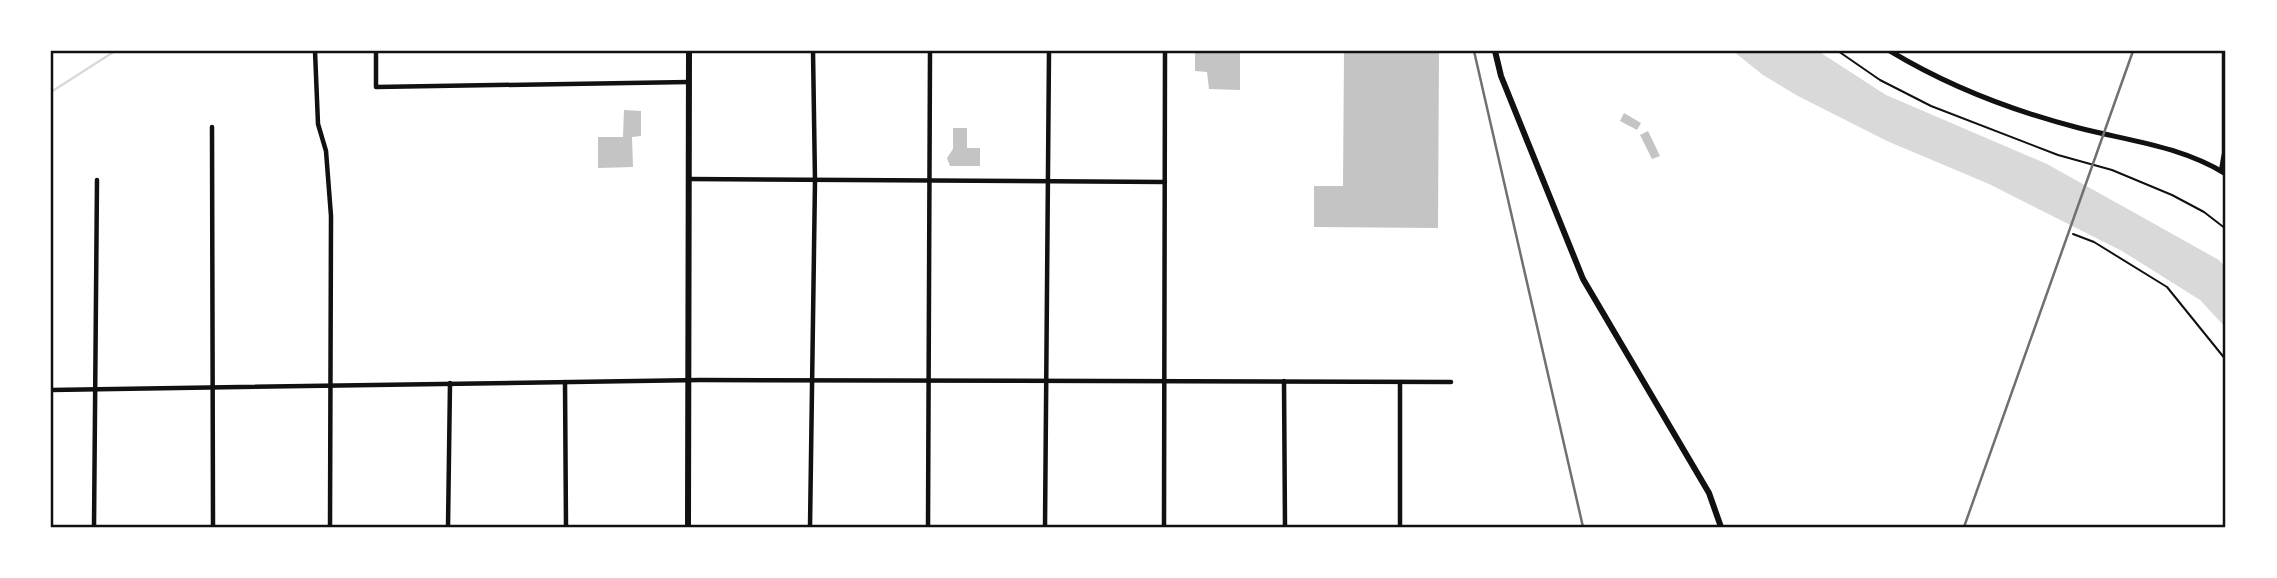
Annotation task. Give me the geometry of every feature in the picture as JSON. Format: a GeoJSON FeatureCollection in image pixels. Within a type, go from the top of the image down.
{"type":"FeatureCollection","features":[{"type":"Feature","properties":{"kind":"main road"},"geometry":{"type":"LineString","coordinates":[[688,527],[689,51]]}},
{"type":"Feature","properties":{"kind":"main road"},"geometry":{"type":"LineString","coordinates":[[1495,51],[1501,76],[1583,279],[1709,493],[1721,527]]}},
{"type":"Feature","properties":{"kind":"street"},"geometry":{"type":"LineString","coordinates":[[315,51],[318,124],[326,151],[331,216],[330,527]]}},
{"type":"Feature","properties":{"kind":"street"},"geometry":{"type":"LineString","coordinates":[[376,51],[376,87],[689,82]]}},
{"type":"Feature","properties":{"kind":"street"},"geometry":{"type":"LineString","coordinates":[[810,527],[815,181],[813,51]]}},
{"type":"Feature","properties":{"kind":"street"},"geometry":{"type":"LineString","coordinates":[[928,527],[930,51]]}},
{"type":"Feature","properties":{"kind":"street"},"geometry":{"type":"LineString","coordinates":[[1045,527],[1049,51]]}},
{"type":"Feature","properties":{"kind":"street"},"geometry":{"type":"LineString","coordinates":[[1164,527],[1166,51]]}},
{"type":"Feature","properties":{"kind":"street"},"geometry":{"type":"LineString","coordinates":[[1890,51],[1994,101],[2079,128],[2183,153],[2224,172],[2224,51]]}},
{"type":"Feature","properties":{"kind":"street"},"geometry":{"type":"LineString","coordinates":[[212,127],[213,527]]}},
{"type":"Feature","properties":{"kind":"street"},"geometry":{"type":"LineString","coordinates":[[689,179],[1165,182]]}},
{"type":"Feature","properties":{"kind":"street"},"geometry":{"type":"LineString","coordinates":[[93,527],[97,180]]}},
{"type":"Feature","properties":{"kind":"street"},"geometry":{"type":"LineString","coordinates":[[51,390],[690,380],[1451,382]]}},
{"type":"Feature","properties":{"kind":"street"},"geometry":{"type":"LineString","coordinates":[[1284,381],[1285,527]]}},
{"type":"Feature","properties":{"kind":"street"},"geometry":{"type":"LineString","coordinates":[[565,382],[566,527]]}},
{"type":"Feature","properties":{"kind":"street"},"geometry":{"type":"LineString","coordinates":[[1400,382],[1400,527]]}},
{"type":"Feature","properties":{"kind":"street"},"geometry":{"type":"LineString","coordinates":[[448,527],[450,383]]}},
{"type":"Feature","properties":{"kind":"path"},"geometry":{"type":"LineString","coordinates":[[1838,51],[1880,79],[1931,106],[2058,155],[2112,170],[2172,195],[2204,212],[2226,229]]}},
{"type":"Feature","properties":{"kind":"path"},"geometry":{"type":"LineString","coordinates":[[2073,234],[2094,242],[2166,287],[2226,360]]}},
{"type":"Feature","properties":{"kind":"shaded area"},"geometry":{"type":"Polygon","coordinates":[[[1733,51],[1818,51],[1886,95],[2047,164],[2219,260],[2226,268],[2226,328],[2200,300],[2122,251],[1989,184],[1887,141],[1796,95],[1763,75],[1733,51]]]}},
{"type":"Feature","properties":{"kind":"building"},"geometry":{"type":"Polygon","coordinates":[[[1195,51],[1240,51],[1240,90],[1209,89],[1207,72],[1195,71],[1195,51]]]}},
{"type":"Feature","properties":{"kind":"building"},"geometry":{"type":"Polygon","coordinates":[[[1344,51],[1439,51],[1438,228],[1314,227],[1314,186],[1343,186],[1344,51]]]}},
{"type":"Feature","properties":{"kind":"building"},"geometry":{"type":"Polygon","coordinates":[[[624,110],[641,111],[641,136],[632,137],[633,167],[598,168],[598,137],[623,137],[624,110]]]}},
{"type":"Feature","properties":{"kind":"building"},"geometry":{"type":"Polygon","coordinates":[[[1624,113],[1641,123],[1637,130],[1620,121],[1624,113]]]}},
{"type":"Feature","properties":{"kind":"building"},"geometry":{"type":"Polygon","coordinates":[[[953,128],[967,128],[967,148],[980,148],[980,166],[950,166],[947,158],[953,149],[953,128]]]}},
{"type":"Feature","properties":{"kind":"building"},"geometry":{"type":"Polygon","coordinates":[[[1648,131],[1660,156],[1652,159],[1640,135],[1648,131]]]}},
{"type":"Feature","properties":{"kind":"waterway"},"geometry":{"type":"LineString","coordinates":[[51,92],[115,51]]}},
{"type":"Feature","properties":{"kind":"railway"},"geometry":{"type":"LineString","coordinates":[[1474,51],[1583,527]]}},
{"type":"Feature","properties":{"kind":"railway"},"geometry":{"type":"LineString","coordinates":[[1964,527],[2133,51]]}}]}
